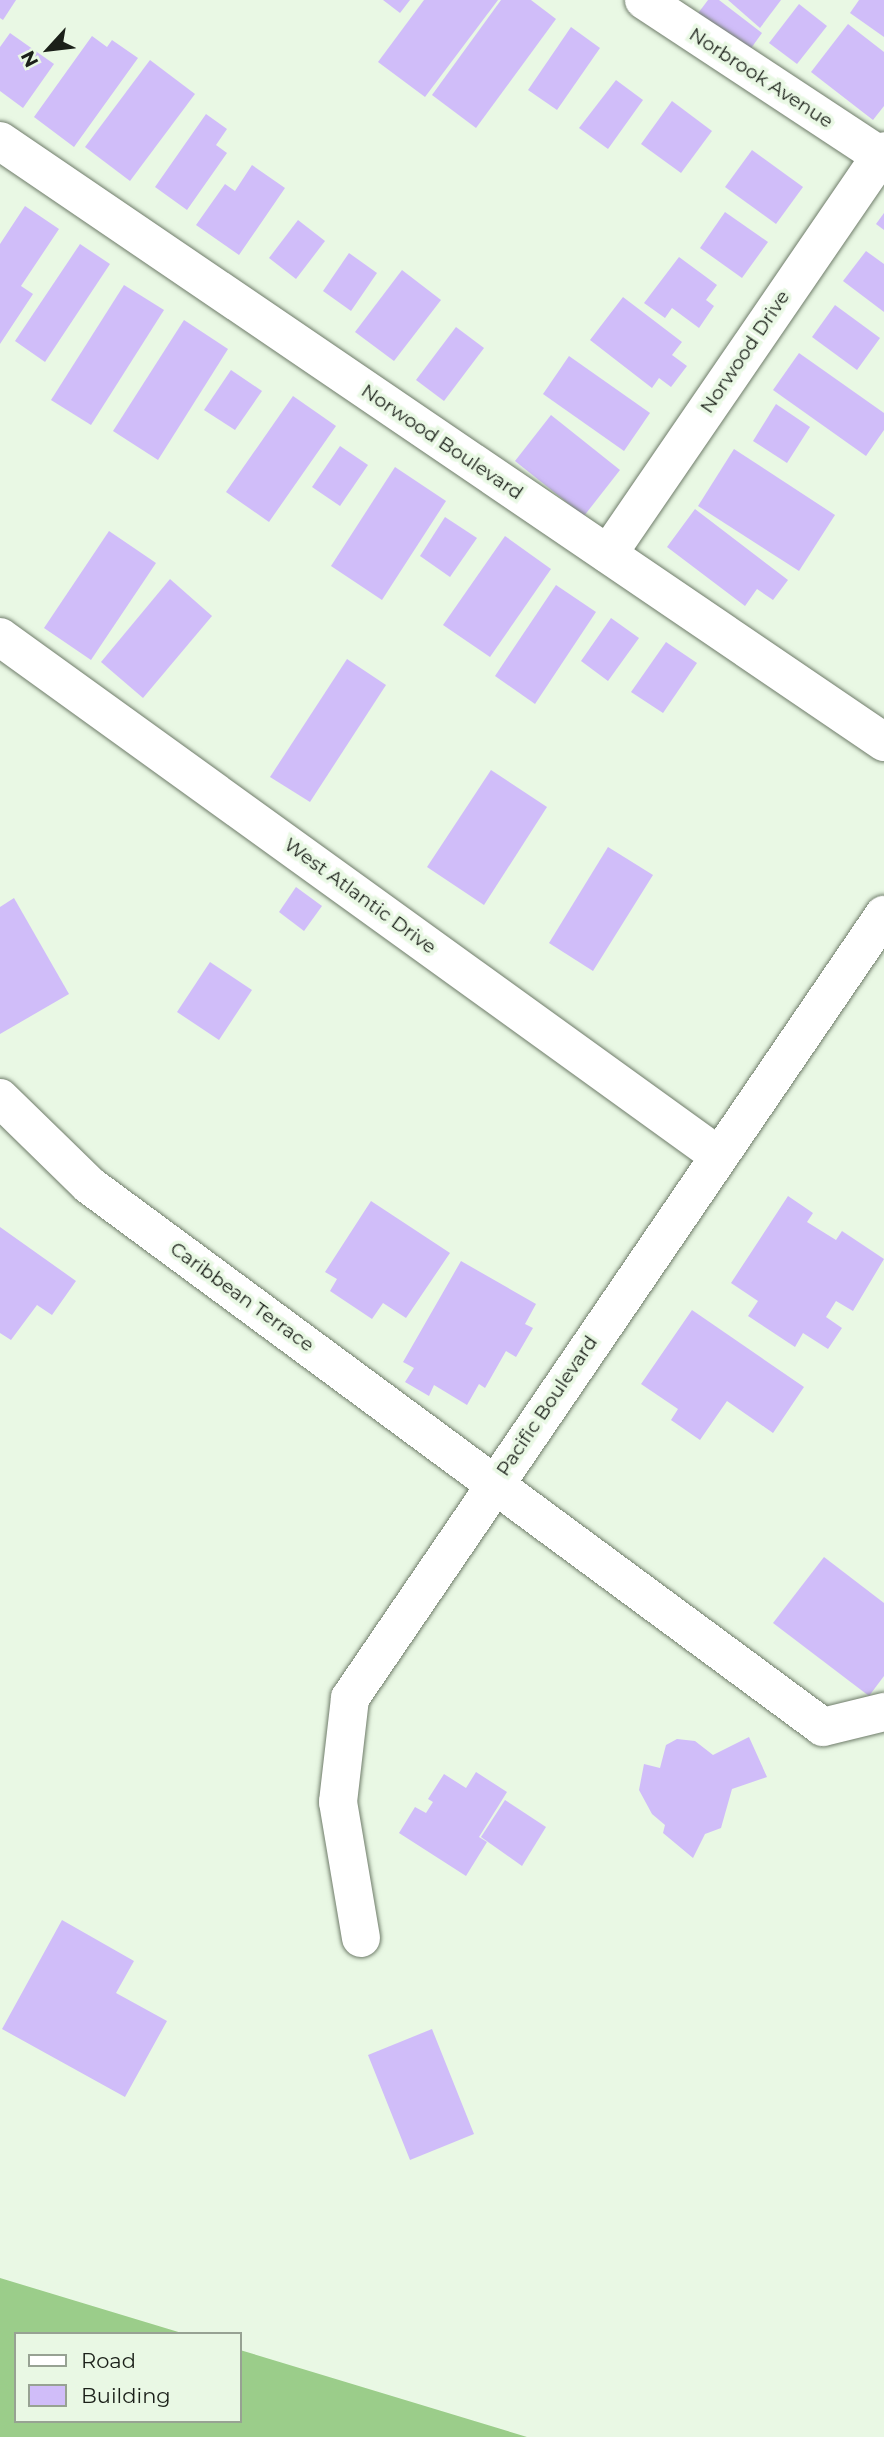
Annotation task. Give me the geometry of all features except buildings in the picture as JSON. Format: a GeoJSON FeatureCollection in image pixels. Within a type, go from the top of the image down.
{"type":"FeatureCollection","features":[{"type":"Feature","properties":{"kind":"street","name":"Norbrook Avenue"},"geometry":{"type":"LineString","coordinates":[[644,0],[882,153]]}},
{"type":"Feature","properties":{"kind":"street","name":"Norwood Boulevard"},"geometry":{"type":"LineString","coordinates":[[0,141],[884,742]]}},
{"type":"Feature","properties":{"kind":"street","name":"Norwood Drive"},"geometry":{"type":"LineString","coordinates":[[608,554],[882,153]]}},
{"type":"Feature","properties":{"kind":"street","name":"West Atlantic Drive"},"geometry":{"type":"LineString","coordinates":[[0,637],[719,1156]]}},
{"type":"Feature","properties":{"kind":"street","name":"Pacific Boulevard"},"geometry":{"type":"LineString","coordinates":[[361,1938],[338,1802],[351,1698],[494,1483],[884,915]]}},
{"type":"Feature","properties":{"kind":"street","name":"Caribbean Terrace"},"geometry":{"type":"LineString","coordinates":[[0,1098],[89,1185],[823,1727],[884,1712]]}},
{"type":"Feature","properties":{"kind":"green space"},"geometry":{"type":"Polygon","coordinates":[[[0,2278],[178,2332],[14,2332],[14,2423],[242,2423],[242,2351],[527,2437],[0,2437],[0,2278]]]}}]}
